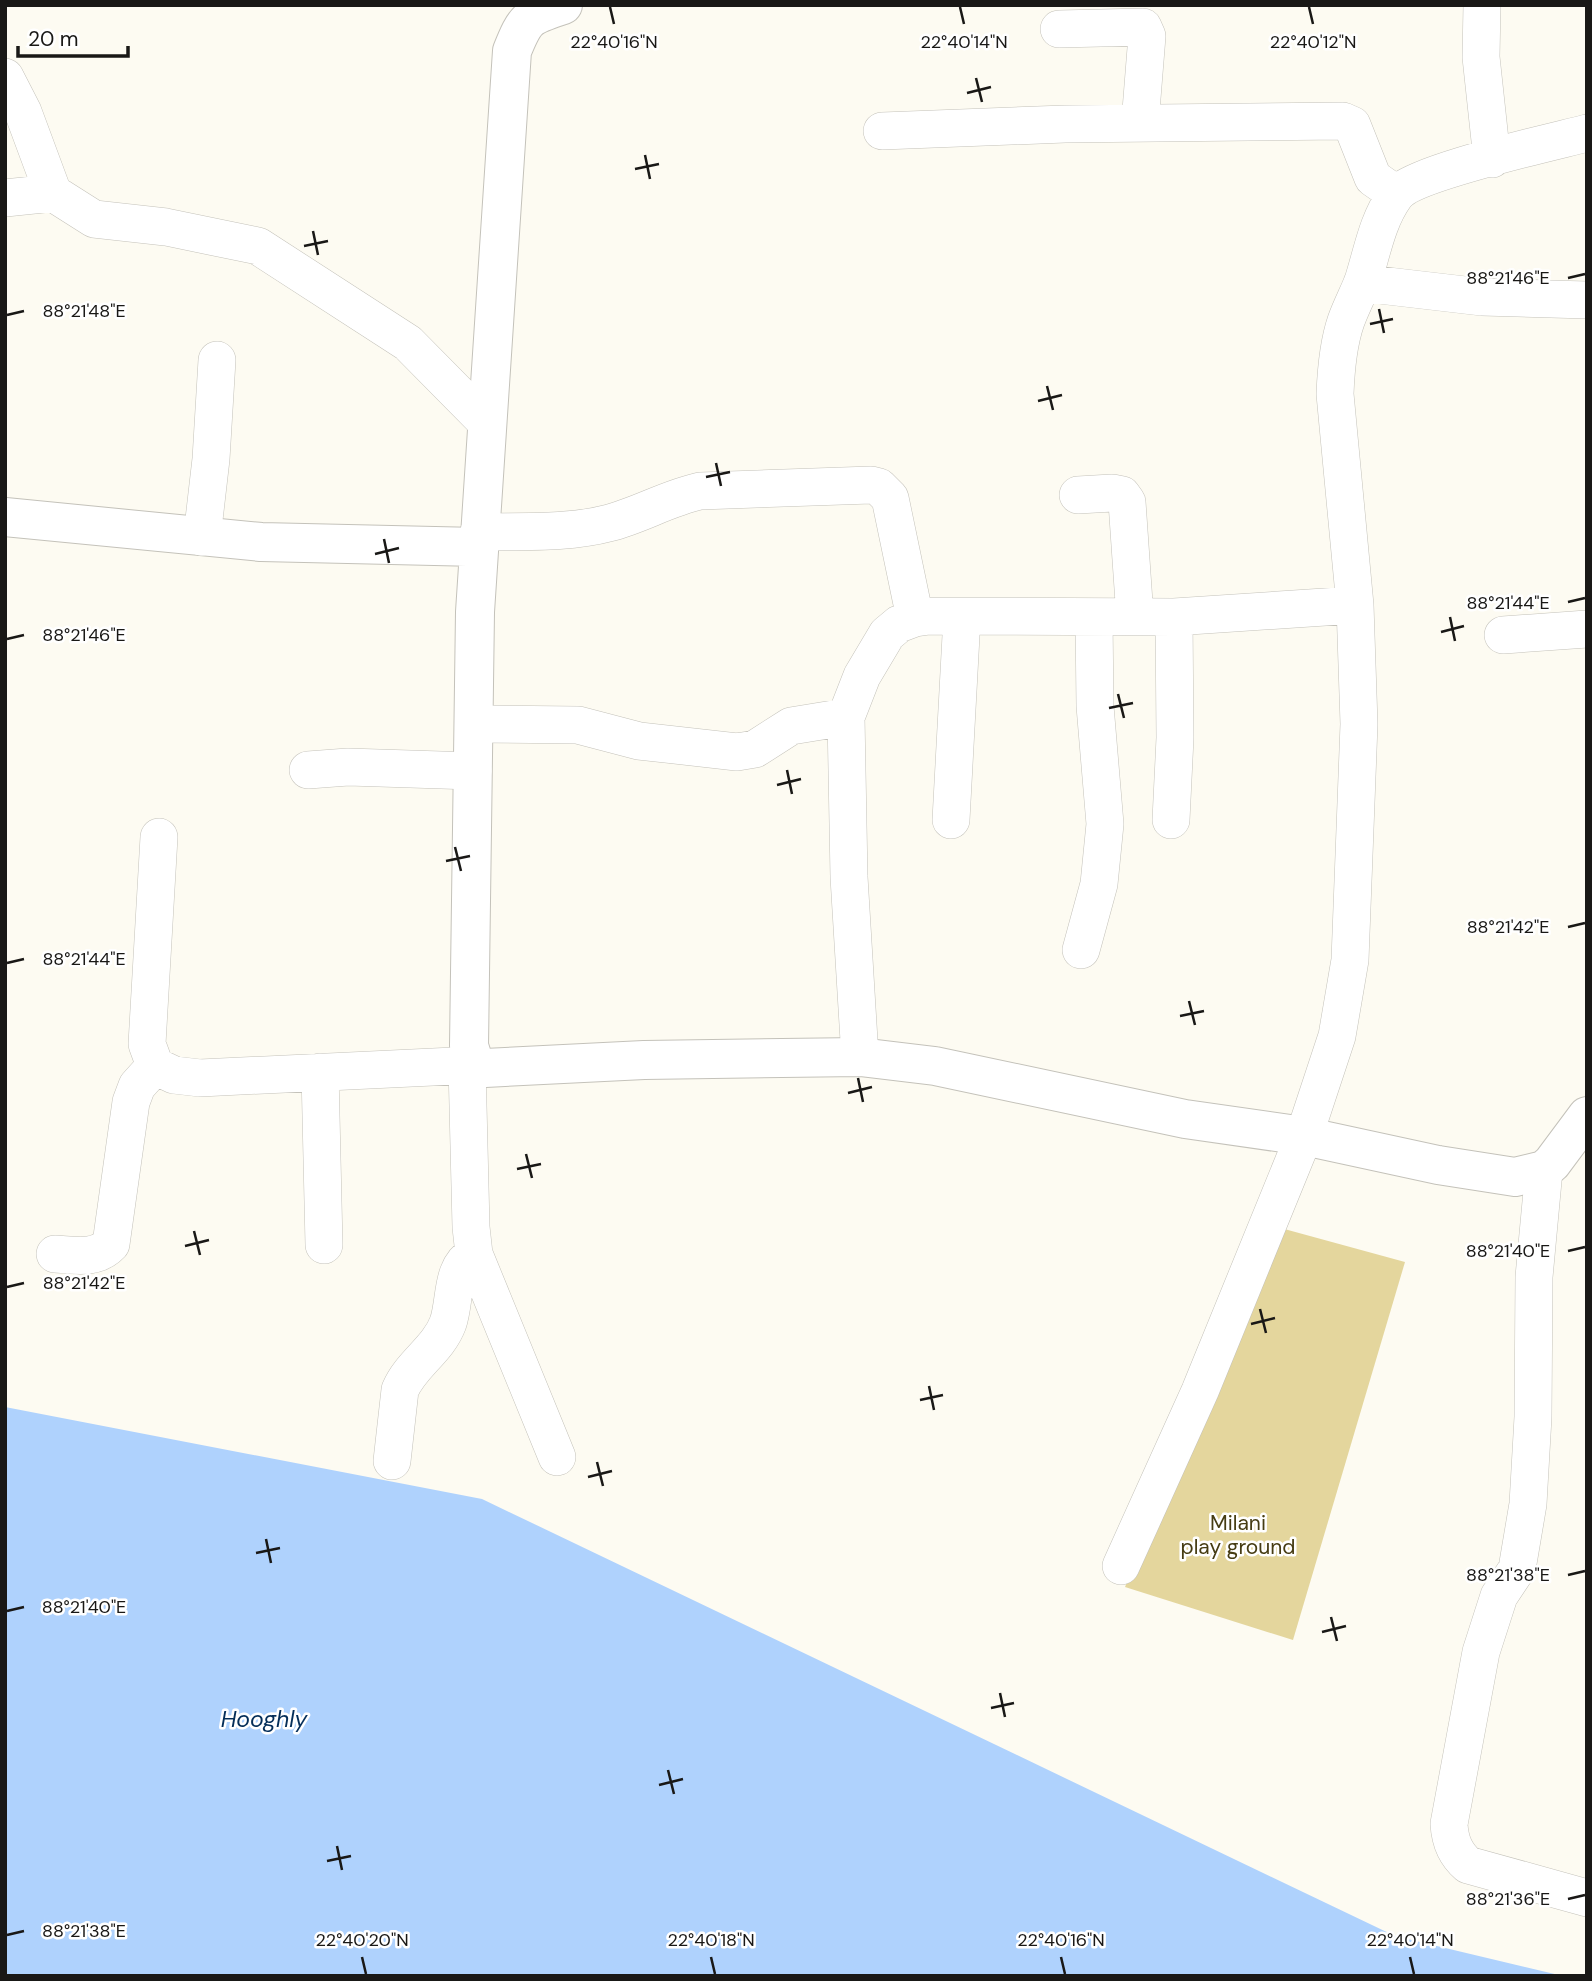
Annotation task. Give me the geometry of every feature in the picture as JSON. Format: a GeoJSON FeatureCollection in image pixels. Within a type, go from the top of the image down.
{"type":"FeatureCollection","features":[{"type":"Feature","properties":{"kind":"street"},"geometry":{"type":"LineString","coordinates":[[557,1457],[474,1254],[471,1227],[469,1046],[478,539],[512,51],[524,23],[536,14],[563,5]]}},
{"type":"Feature","properties":{"kind":"street"},"geometry":{"type":"LineString","coordinates":[[1482,5],[1481,57],[1492,159]]}},
{"type":"Feature","properties":{"kind":"street"},"geometry":{"type":"LineString","coordinates":[[1059,29],[1143,27],[1146,30],[1140,123]]}},
{"type":"Feature","properties":{"kind":"street"},"geometry":{"type":"LineString","coordinates":[[5,77],[23,111],[52,193]]}},
{"type":"Feature","properties":{"kind":"street"},"geometry":{"type":"LineString","coordinates":[[883,131],[1140,123],[1347,121],[1352,125],[1373,178],[1396,194]]}},
{"type":"Feature","properties":{"kind":"street"},"geometry":{"type":"LineString","coordinates":[[1121,1566],[1200,1391],[1304,1136],[1337,1036],[1350,960],[1359,724],[1355,605],[1335,394],[1336,366],[1346,321],[1362,283],[1380,225],[1396,194],[1408,185],[1441,173],[1587,133]]}},
{"type":"Feature","properties":{"kind":"street"},"geometry":{"type":"LineString","coordinates":[[5,198],[52,193],[94,219],[166,227],[258,246],[408,343],[486,422]]}},
{"type":"Feature","properties":{"kind":"street"},"geometry":{"type":"LineString","coordinates":[[1362,283],[1482,297],[1587,300]]}},
{"type":"Feature","properties":{"kind":"street"},"geometry":{"type":"LineString","coordinates":[[202,537],[211,459],[217,360]]}},
{"type":"Feature","properties":{"kind":"street"},"geometry":{"type":"LineString","coordinates":[[5,517],[261,542],[478,539],[607,524],[680,495],[700,491],[870,485],[879,487],[890,498],[915,618]]}},
{"type":"Feature","properties":{"kind":"street"},"geometry":{"type":"LineString","coordinates":[[1078,495],[1112,493],[1122,495],[1127,502],[1135,617]]}},
{"type":"Feature","properties":{"kind":"street"},"geometry":{"type":"LineString","coordinates":[[860,1057],[849,877],[846,717],[862,676],[880,645],[899,624],[915,618],[1174,617],[1355,605]]}},
{"type":"Feature","properties":{"kind":"street"},"geometry":{"type":"LineString","coordinates":[[951,820],[962,617]]}},
{"type":"Feature","properties":{"kind":"street"},"geometry":{"type":"LineString","coordinates":[[1171,820],[1175,738],[1174,617]]}},
{"type":"Feature","properties":{"kind":"street"},"geometry":{"type":"LineString","coordinates":[[1081,950],[1099,884],[1105,824],[1095,706],[1094,618]]}},
{"type":"Feature","properties":{"kind":"street"},"geometry":{"type":"LineString","coordinates":[[1503,635],[1587,628]]}},
{"type":"Feature","properties":{"kind":"street"},"geometry":{"type":"LineString","coordinates":[[474,724],[578,725],[639,741],[737,752],[755,749],[791,726],[846,717]]}},
{"type":"Feature","properties":{"kind":"street"},"geometry":{"type":"LineString","coordinates":[[308,770],[348,767],[473,771]]}},
{"type":"Feature","properties":{"kind":"street"},"geometry":{"type":"LineString","coordinates":[[159,837],[147,1044],[155,1066],[174,1075],[200,1078],[471,1065],[485,1068],[644,1060],[860,1057],[935,1066],[1185,1119],[1304,1136],[1505,1177],[1544,1170],[1587,1116]]}},
{"type":"Feature","properties":{"kind":"street"},"geometry":{"type":"LineString","coordinates":[[55,1254],[92,1255],[104,1252],[111,1244],[131,1102],[137,1086],[155,1066]]}},
{"type":"Feature","properties":{"kind":"street"},"geometry":{"type":"LineString","coordinates":[[320,1072],[324,1245]]}},
{"type":"Feature","properties":{"kind":"street"},"geometry":{"type":"LineString","coordinates":[[1544,1170],[1534,1277],[1533,1417],[1528,1504],[1517,1569],[1499,1596],[1481,1652],[1449,1824],[1458,1854],[1468,1865],[1587,1898]]}},
{"type":"Feature","properties":{"kind":"street"},"geometry":{"type":"LineString","coordinates":[[392,1461],[400,1390],[404,1379],[441,1338],[448,1322],[459,1267],[474,1254]]}},
{"type":"Feature","properties":{"kind":"green space","name":"Milani play ground"},"geometry":{"type":"Polygon","coordinates":[[[1277,1227],[1405,1262],[1293,1640],[1125,1587],[1277,1227]]]}},
{"type":"Feature","properties":{"kind":"water","name":"Hooghly"},"geometry":{"type":"Polygon","coordinates":[[[5,1407],[482,1499],[1395,1936],[1563,1976],[5,1976],[5,1407]]]}}]}
